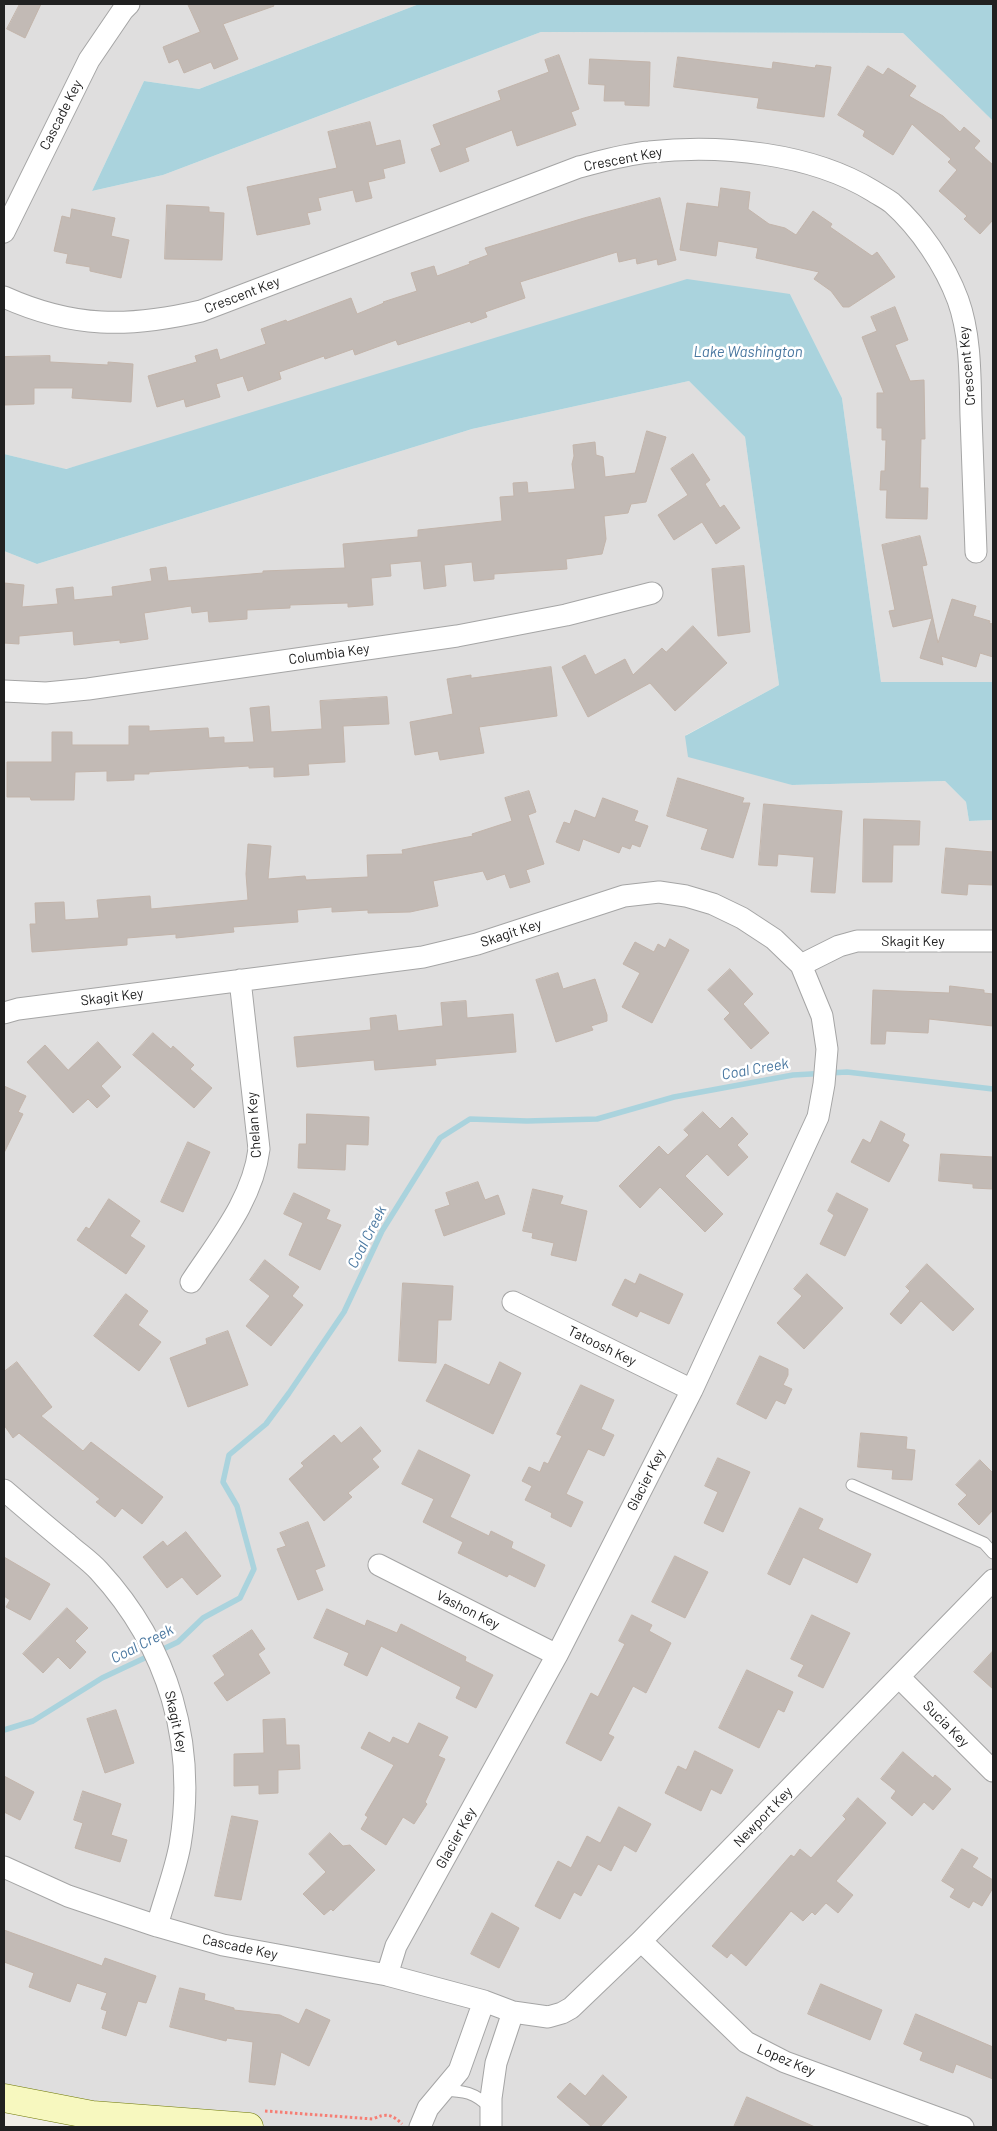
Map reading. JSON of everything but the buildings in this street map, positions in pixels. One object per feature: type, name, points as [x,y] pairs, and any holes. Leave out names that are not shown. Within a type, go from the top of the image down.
[{"type":"street","name":"Cascade Key","points":[[4,232],[89,60],[122,10],[129,4]]},
{"type":"street","name":"Crescent Key","points":[[4,297],[31,309],[59,317],[103,323],[139,322],[171,318],[201,311],[579,167],[616,157],[691,149],[730,150],[820,167],[856,181],[891,202],[919,232],[942,269],[958,300],[965,330],[970,377],[976,552]]},
{"type":"street","name":"Columbia Key","points":[[4,691],[46,693],[88,689],[456,636],[566,615],[652,593]]},
{"type":"street","name":"Skagit Key","points":[[4,1012],[423,957],[477,944],[624,896],[659,892],[713,904],[742,918],[774,939],[801,965],[839,946],[857,941],[993,940]]},
{"type":"street","name":"Glacier Key","points":[[387,1975],[396,1946],[557,1655],[692,1390],[818,1116],[824,1084],[826,1057],[822,1016],[801,965]]},
{"type":"street","name":"Chelan Key","points":[[191,1282],[246,1195],[257,1164],[259,1149],[240,980]]},
{"type":"street","name":"Tatoosh Key","points":[[513,1302],[692,1390]]},
{"type":"street","name":"Skagit Key","points":[[4,1490],[98,1570],[121,1596],[148,1642],[170,1689],[179,1721],[186,1765],[185,1807],[180,1847],[157,1926]]},
{"type":"street","name":"Vashon Key","points":[[379,1565],[557,1655]]},
{"type":"street","name":"Newport Key","points":[[513,2012],[548,2017],[571,2008],[641,1941],[993,1580]]},
{"type":"street","name":"Sucia Key","points":[[899,1677],[993,1771]]},
{"type":"street","name":"Cascade Key","points":[[4,1867],[68,1896],[157,1926],[223,1945],[387,1975],[513,2012]]},
{"type":"street","name":"Lopez Key","points":[[641,1941],[746,2042],[784,2062],[962,2127]]},
{"type":"street","points":[[420,2127],[428,2108],[459,2071],[484,2002]]},
{"type":"street","points":[[491,2118],[496,2063],[513,2012]]},
{"type":"street","points":[[4,2098],[92,2115],[248,2127]]},
{"type":"lane","points":[[852,1485],[984,1543],[993,1553]]},
{"type":"lane","points":[[442,2090],[460,2091],[479,2097],[491,2118]]},
{"type":"shaded area","points":[[4,4],[419,4],[199,89],[144,81],[92,191],[163,175],[541,32],[903,33],[993,121],[993,682],[881,682],[842,398],[790,294],[65,469],[4,454]]},
{"type":"shaded area","points":[[689,381],[745,437],[779,685],[686,735],[792,785],[945,781],[966,802],[969,821],[993,820],[993,2127],[249,2127],[4,2098],[4,551],[37,564],[472,429]]},
{"type":"water","points":[[419,4],[993,4],[993,121],[903,33],[541,32],[163,175],[92,191],[144,81],[199,89]]},
{"type":"water","name":"Lake Washington","points":[[687,279],[790,294],[842,398],[881,682],[993,682],[993,820],[969,821],[966,802],[945,781],[792,785],[688,757],[685,736],[779,685],[745,437],[689,381],[472,429],[37,564],[4,551],[4,454],[66,469]]},
{"type":"waterway","name":"Coal Creek","points":[[159,1651],[178,1642],[203,1618],[240,1598],[254,1569],[237,1506],[223,1482],[229,1455],[266,1424],[344,1312],[382,1231],[440,1138],[470,1119],[527,1121],[597,1119],[674,1097],[793,1075],[847,1072],[993,1089]]},
{"type":"waterway","name":"Coal Creek","points":[[4,1730],[33,1721],[102,1678],[151,1655]]}]
